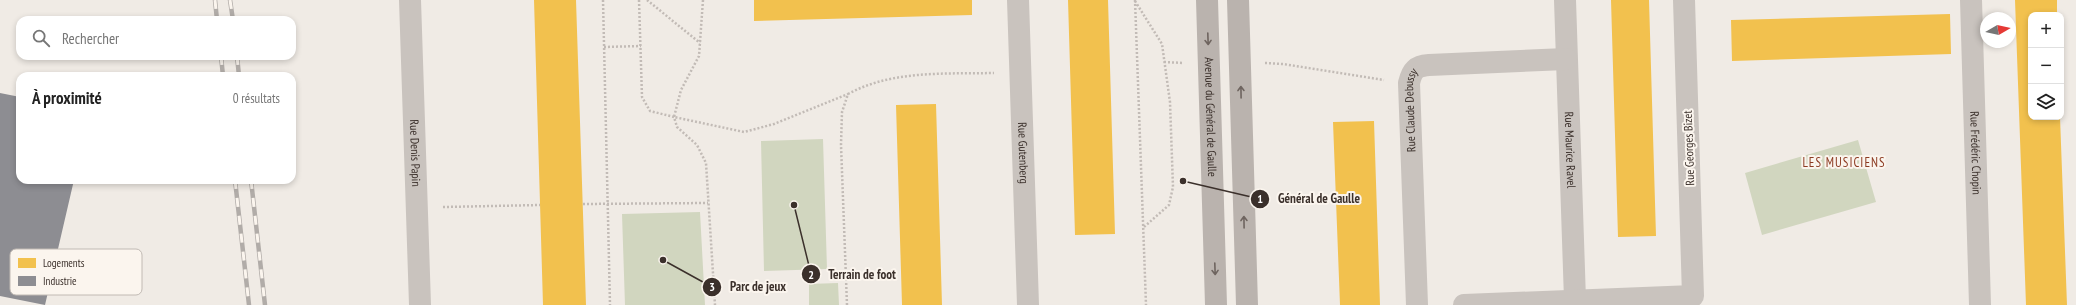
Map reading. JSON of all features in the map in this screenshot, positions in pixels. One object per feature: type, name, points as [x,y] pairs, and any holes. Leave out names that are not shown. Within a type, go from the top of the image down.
[{"type":"main road","name":"Avenue du Général de Gaulle","points":[[1207,0],[1216,305]]},
{"type":"main road","points":[[1238,0],[1247,305]]},
{"type":"street","name":"Rue Denis Papin","points":[[410,0],[420,305]]},
{"type":"street","name":"Rue Gutenberg","points":[[1018,0],[1028,305]]},
{"type":"street","name":"Rue Maurice Ravel","points":[[1565,0],[1575,300]]},
{"type":"street","name":"Rue Georges Bizet","points":[[1575,300],[1693,296],[1684,0]]},
{"type":"street","name":"Rue Frédéric Chopin","points":[[1971,0],[1980,305]]},
{"type":"street","name":"Rue Claude Debussy","points":[[1417,305],[1409,83],[1412,72],[1420,66],[1566,59]]},
{"type":"street","points":[[1464,305],[1575,300]]},
{"type":"path","points":[[603,0],[610,305]]},
{"type":"path","points":[[639,0],[642,97],[650,111],[744,132],[774,124],[848,94],[865,85],[891,78],[924,75],[1020,72]]},
{"type":"path","points":[[647,0],[700,43]]},
{"type":"path","points":[[703,0],[699,56],[681,90],[674,117],[677,127],[697,145],[706,163],[715,305]]},
{"type":"path","points":[[1135,0],[1162,44],[1170,102],[1173,187],[1169,205],[1143,228]]},
{"type":"path","points":[[1135,0],[1146,305]]},
{"type":"path","points":[[604,47],[641,46]]},
{"type":"path","points":[[1240,61],[1283,64],[1409,83]]},
{"type":"path","points":[[846,305],[842,112],[848,94]]},
{"type":"path","points":[[583,204],[708,203]]},
{"type":"path","points":[[417,207],[540,205]]},
{"type":"green space","points":[[823,139],[827,269],[764,271],[761,141]]},
{"type":"green space","points":[[1858,140],[1876,202],[1762,235],[1745,173]]},
{"type":"green space","points":[[700,212],[705,305],[625,305],[622,214]]},
{"type":"green space","points":[[838,283],[839,305],[809,305],[809,284]]},
{"type":"building: Logements","points":[[534,0],[576,0],[586,305],[543,305]]},
{"type":"building: Logements","points":[[754,0],[972,0],[972,15],[754,21]]},
{"type":"building: Logements","points":[[1068,0],[1108,0],[1115,234],[1075,235]]},
{"type":"building: Logements","points":[[1611,0],[1649,0],[1656,236],[1618,237]]},
{"type":"building: Logements","points":[[2015,0],[2057,0],[2057,12],[2028,12],[2028,120],[2060,120],[2067,305],[2026,305]]},
{"type":"building: Logements","points":[[1950,14],[1951,54],[1732,61],[1731,20]]},
{"type":"building: Logements","points":[[936,104],[942,305],[902,305],[896,105]]},
{"type":"building: Logements","points":[[1374,121],[1380,305],[1340,305],[1333,122]]},
{"type":"building: Industrie","points":[[0,93],[16,96],[16,184],[73,184],[58,249],[10,249],[10,295],[47,295],[45,305],[0,296]]},
{"type":"railway","points":[[215,0],[217,16]]},
{"type":"railway","points":[[230,0],[232,16]]},
{"type":"railway","points":[[221,60],[223,72]]},
{"type":"railway","points":[[237,60],[239,72]]},
{"type":"railway","points":[[235,184],[249,305]]},
{"type":"railway","points":[[251,184],[265,305]]},
{"type":"place","name":"Général de Gaulle","points":[[1183,181]]},
{"type":"place","name":"Terrain de foot","points":[[794,205]]},
{"type":"place","name":"Parc de jeux","points":[[663,260]]},
{"type":"district","name":"LES MUSICIENS","points":[[1844,162]]}]
